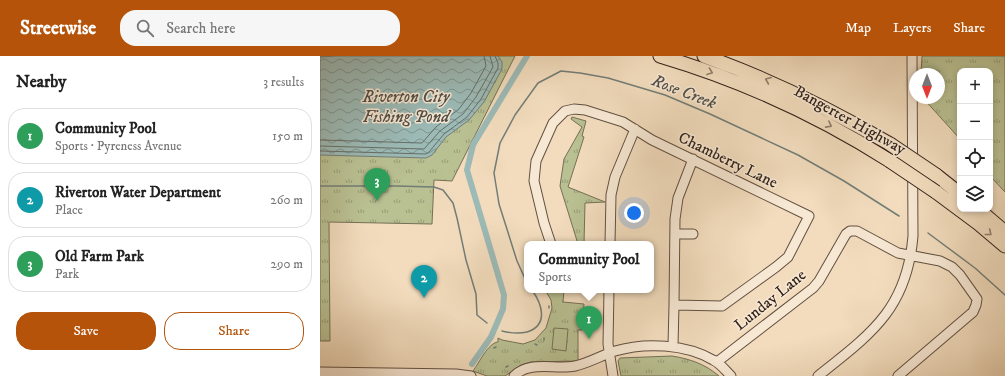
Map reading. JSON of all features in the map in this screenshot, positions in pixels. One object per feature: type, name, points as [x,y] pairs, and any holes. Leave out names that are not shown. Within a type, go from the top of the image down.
[{"type":"highway","name":"Bangerter Highway","points":[[660,56],[722,76],[773,98],[839,130],[890,161],[936,192],[1005,246]]},
{"type":"highway","name":"Bangerter Highway","points":[[704,56],[759,76],[828,109],[890,144],[936,175],[957,192]]},
{"type":"highway","points":[[982,212],[1005,232]]},
{"type":"street","points":[[818,376],[859,344],[881,321],[897,297],[911,256],[913,236],[912,56]]},
{"type":"street","name":"Chamberry Lane","points":[[550,241],[534,181],[536,161],[553,123],[565,112],[574,109],[586,110],[623,122],[652,140],[809,216],[788,256],[776,267],[722,306],[674,305]]},
{"type":"street","points":[[610,241],[611,195],[615,177],[635,129]]},
{"type":"street","points":[[673,346],[675,219],[678,198],[693,159]]},
{"type":"street","name":"Lunday Lane","points":[[717,362],[813,288],[819,281],[843,237],[850,231],[858,231],[898,253],[911,256]]},
{"type":"street","points":[[675,234],[693,234]]},
{"type":"street","points":[[898,376],[968,317],[976,308],[977,302],[974,292],[952,267],[935,260],[911,256]]},
{"type":"street","points":[[609,293],[608,353],[613,376]]},
{"type":"street","points":[[514,376],[520,370],[537,366],[575,366],[608,353],[634,346],[673,346],[692,350],[714,360],[731,376]]},
{"type":"street","points":[[320,372],[338,374],[456,374],[471,376]]},
{"type":"green space","points":[[320,56],[515,56],[452,181],[434,180],[432,224],[329,222],[330,341],[320,341]]},
{"type":"green space","points":[[922,56],[1005,56],[1005,192],[993,179],[993,68],[957,68],[957,136],[928,104],[945,104],[945,68],[921,68]]},
{"type":"green space","points":[[572,117],[586,121],[582,136],[584,137],[568,187],[605,202],[585,203],[584,241],[577,241],[560,186],[564,159],[582,127],[571,119]]},
{"type":"green space","points":[[547,293],[564,293],[563,302],[584,304],[582,330],[578,330],[578,361],[531,362],[521,365],[505,376],[487,376],[473,371],[487,350],[494,343],[498,342],[498,338],[523,344],[535,340],[546,328],[552,308],[551,300]]},
{"type":"green space","points":[[554,328],[568,329],[566,351],[552,349]]},
{"type":"green space","points":[[672,356],[697,363],[708,368],[719,376],[621,376],[618,361],[620,358]]},
{"type":"water","name":"Riverton City Fishing Pond","points":[[498,56],[502,62],[502,69],[484,102],[469,120],[446,137],[432,155],[426,158],[320,155],[320,57]]},
{"type":"waterway","points":[[472,364],[491,337],[503,309],[504,295],[467,170],[473,145],[527,56]]},
{"type":"waterway","name":"Rose Creek","points":[[524,276],[517,261],[499,204],[494,173],[500,143],[515,115],[538,83],[561,71],[608,78],[665,95],[710,114],[798,155],[844,181],[899,216]]},
{"type":"waterway","name":"Rose Creek","points":[[320,186],[434,187],[443,190],[453,203],[466,260],[476,294],[477,315],[487,323]]},
{"type":"waterway","name":"Rose Creek","points":[[928,233],[975,268],[1005,295]]},
{"type":"waterway","name":"Rose Creek","points":[[502,331],[524,333],[534,329],[541,319],[542,314],[539,301],[534,293]]},
{"type":"place","name":"Old Farm Park","points":[[377,201]]},
{"type":"place","name":"Riverton Water Department","points":[[424,298]]},
{"type":"place","name":"Community Pool","points":[[589,339]]}]
